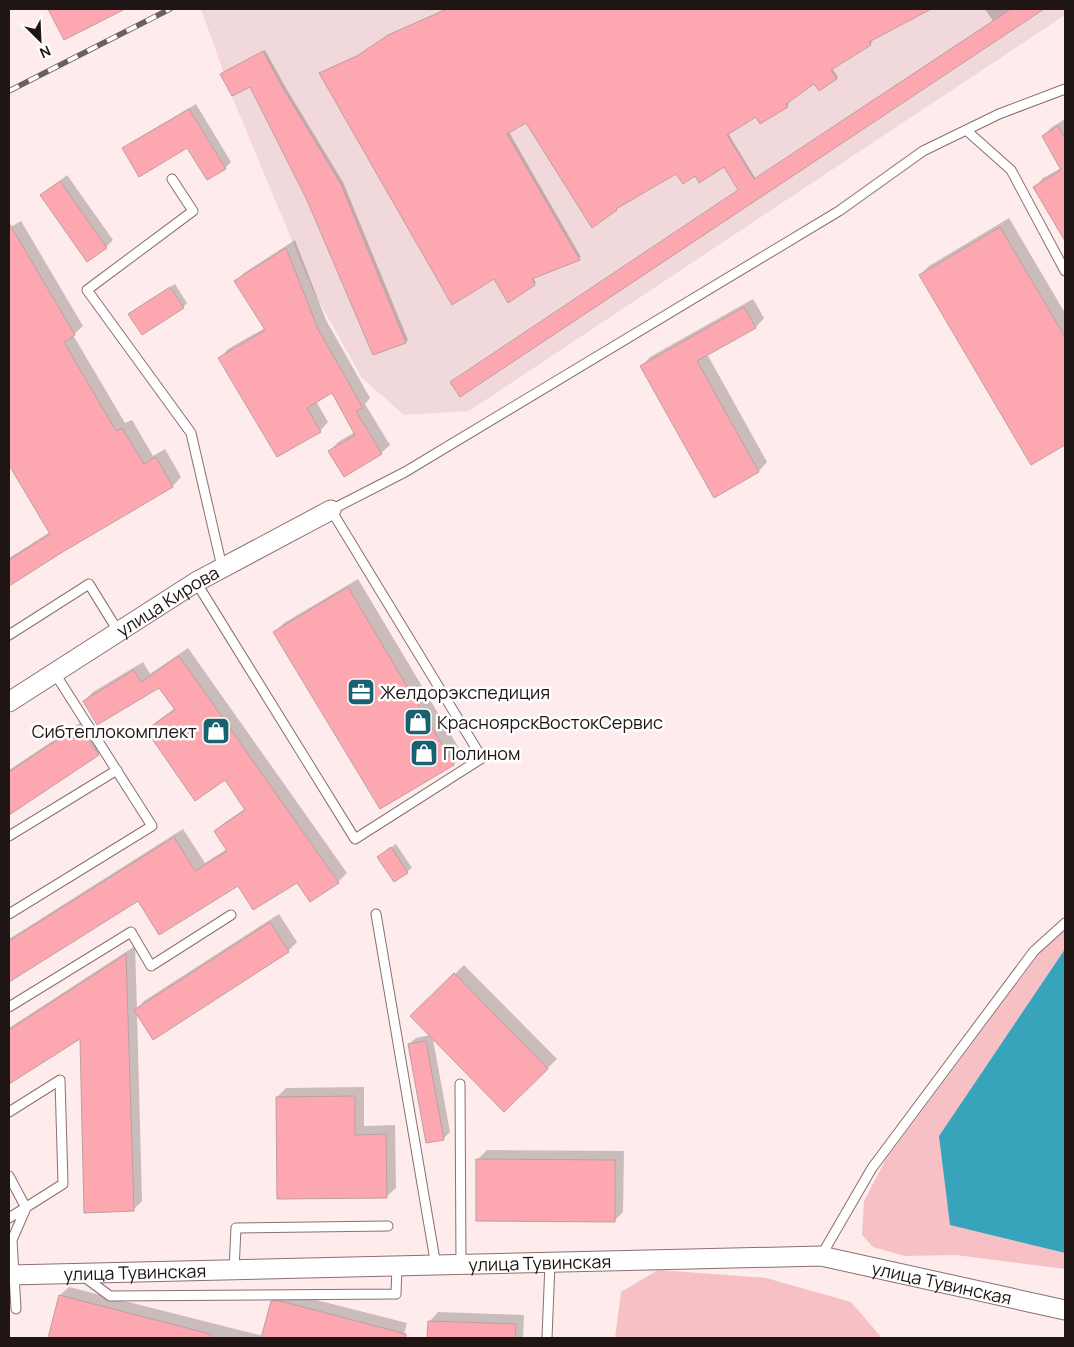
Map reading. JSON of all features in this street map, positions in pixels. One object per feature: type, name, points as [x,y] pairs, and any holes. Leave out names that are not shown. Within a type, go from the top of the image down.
[{"type":"street","name":"улица Кирова","points":[[9,702],[196,582],[331,510]]},
{"type":"street","name":"улица Тувинская","points":[[11,1274],[821,1256],[1065,1310]]},
{"type":"lane","points":[[196,582],[355,839],[482,758],[331,510],[406,472],[839,211],[923,151],[999,114],[1065,89]]},
{"type":"lane","points":[[966,130],[1011,170],[1065,271]]},
{"type":"lane","points":[[172,179],[193,211],[87,290],[191,433],[222,568]]},
{"type":"lane","points":[[9,635],[89,584],[118,631]]},
{"type":"lane","points":[[9,914],[152,826],[54,672]]},
{"type":"lane","points":[[9,836],[117,770]]},
{"type":"lane","points":[[376,914],[436,1266]]},
{"type":"lane","points":[[9,1007],[130,932],[151,966],[231,915]]},
{"type":"lane","points":[[821,1256],[872,1168],[1034,951],[1065,923]]},
{"type":"lane","points":[[9,1112],[60,1080],[63,1184],[9,1218]]},
{"type":"lane","points":[[460,1084],[461,1265]]},
{"type":"lane","points":[[9,1176],[26,1208]]},
{"type":"lane","points":[[16,1309],[11,1274],[10,1240],[26,1208]]},
{"type":"lane","points":[[234,1270],[236,1228],[388,1226]]},
{"type":"lane","points":[[547,1338],[550,1263]]},
{"type":"lane","points":[[78,1273],[110,1296],[396,1294],[397,1266]]},
{"type":"shaded area","points":[[201,9],[1065,9],[1065,15],[469,411],[404,415],[362,378],[313,291],[233,99]]},
{"type":"shaded area","points":[[1065,929],[1065,949],[939,1136],[1021,1241],[1065,1253],[1065,1269],[956,1255],[905,1256],[873,1247],[862,1235],[864,1201],[886,1159],[1050,939]]},
{"type":"shaded area","points":[[658,1270],[766,1278],[851,1302],[882,1338],[615,1338],[621,1292]]},
{"type":"water","points":[[1065,949],[1065,1253],[950,1225],[939,1136]]},
{"type":"building","points":[[48,9],[125,9],[64,40]]},
{"type":"building","points":[[447,9],[931,9],[869,42],[871,45],[831,70],[837,79],[819,91],[814,84],[786,104],[788,107],[760,124],[756,117],[727,135],[754,179],[1011,9],[1044,9],[460,397],[450,382],[738,190],[724,167],[699,183],[695,176],[683,184],[676,174],[616,209],[592,228],[526,123],[507,134],[580,260],[532,279],[535,285],[508,303],[494,279],[452,305],[319,73],[357,56],[388,35]]},
{"type":"building","points":[[263,51],[284,90],[341,184],[406,343],[373,355],[306,198],[250,87],[232,96],[220,74]]},
{"type":"building","points":[[189,109],[226,169],[207,180],[187,148],[139,177],[122,148]]},
{"type":"building","points":[[1058,126],[1065,138],[1065,241],[1033,187],[1061,170],[1042,136]]},
{"type":"building","points":[[60,181],[107,248],[87,262],[40,195]]},
{"type":"building","points":[[9,223],[75,335],[64,342],[116,431],[122,428],[144,464],[156,457],[173,487],[9,586],[9,560],[50,534],[9,465]]},
{"type":"building","points":[[1000,227],[1065,337],[1065,445],[1031,465],[919,275]]},
{"type":"building","points":[[286,248],[318,329],[363,408],[356,411],[382,454],[344,477],[328,451],[355,435],[332,393],[307,408],[321,432],[277,457],[218,358],[265,330],[234,281]]},
{"type":"building","points":[[170,287],[184,308],[142,335],[128,314]]},
{"type":"building","points":[[744,307],[756,328],[697,361],[759,472],[714,498],[640,366]]},
{"type":"building","points":[[348,587],[454,765],[380,809],[273,632]]},
{"type":"building","points":[[179,656],[339,883],[310,902],[297,883],[253,910],[238,886],[159,935],[138,901],[9,982],[9,941],[174,837],[195,871],[227,851],[214,831],[245,810],[225,780],[195,801],[146,730],[175,710],[159,688],[97,725],[83,701],[134,670],[141,682]]},
{"type":"building","points":[[79,725],[99,755],[9,815],[9,772]]},
{"type":"building","points":[[391,847],[408,873],[394,882],[377,857]]},
{"type":"building","points":[[270,922],[289,952],[153,1040],[134,1010]]},
{"type":"building","points":[[126,954],[134,1211],[84,1213],[80,1039],[9,1084],[9,1030]]},
{"type":"building","points":[[454,973],[548,1069],[504,1112],[410,1016]]},
{"type":"building","points":[[426,1041],[444,1140],[426,1143],[408,1044]]},
{"type":"building","points":[[355,1096],[355,1135],[386,1134],[387,1198],[277,1199],[276,1097]]},
{"type":"building","points":[[476,1159],[615,1160],[615,1222],[476,1221]]},
{"type":"building","points":[[59,1295],[210,1334],[210,1338],[48,1338]]},
{"type":"building","points":[[271,1301],[280,1301],[406,1334],[406,1338],[261,1338]]},
{"type":"building","points":[[428,1321],[516,1324],[515,1338],[427,1338]]},
{"type":"railway","points":[[9,91],[170,9]]},
{"type":"place","name":"Желдорэкспедиция","points":[[361,692]]},
{"type":"place","name":"КрасноярскВостокСервис","points":[[418,722]]},
{"type":"place","name":"Сибтеплокомплект","points":[[216,731]]},
{"type":"place","name":"Полином","points":[[424,753]]}]
